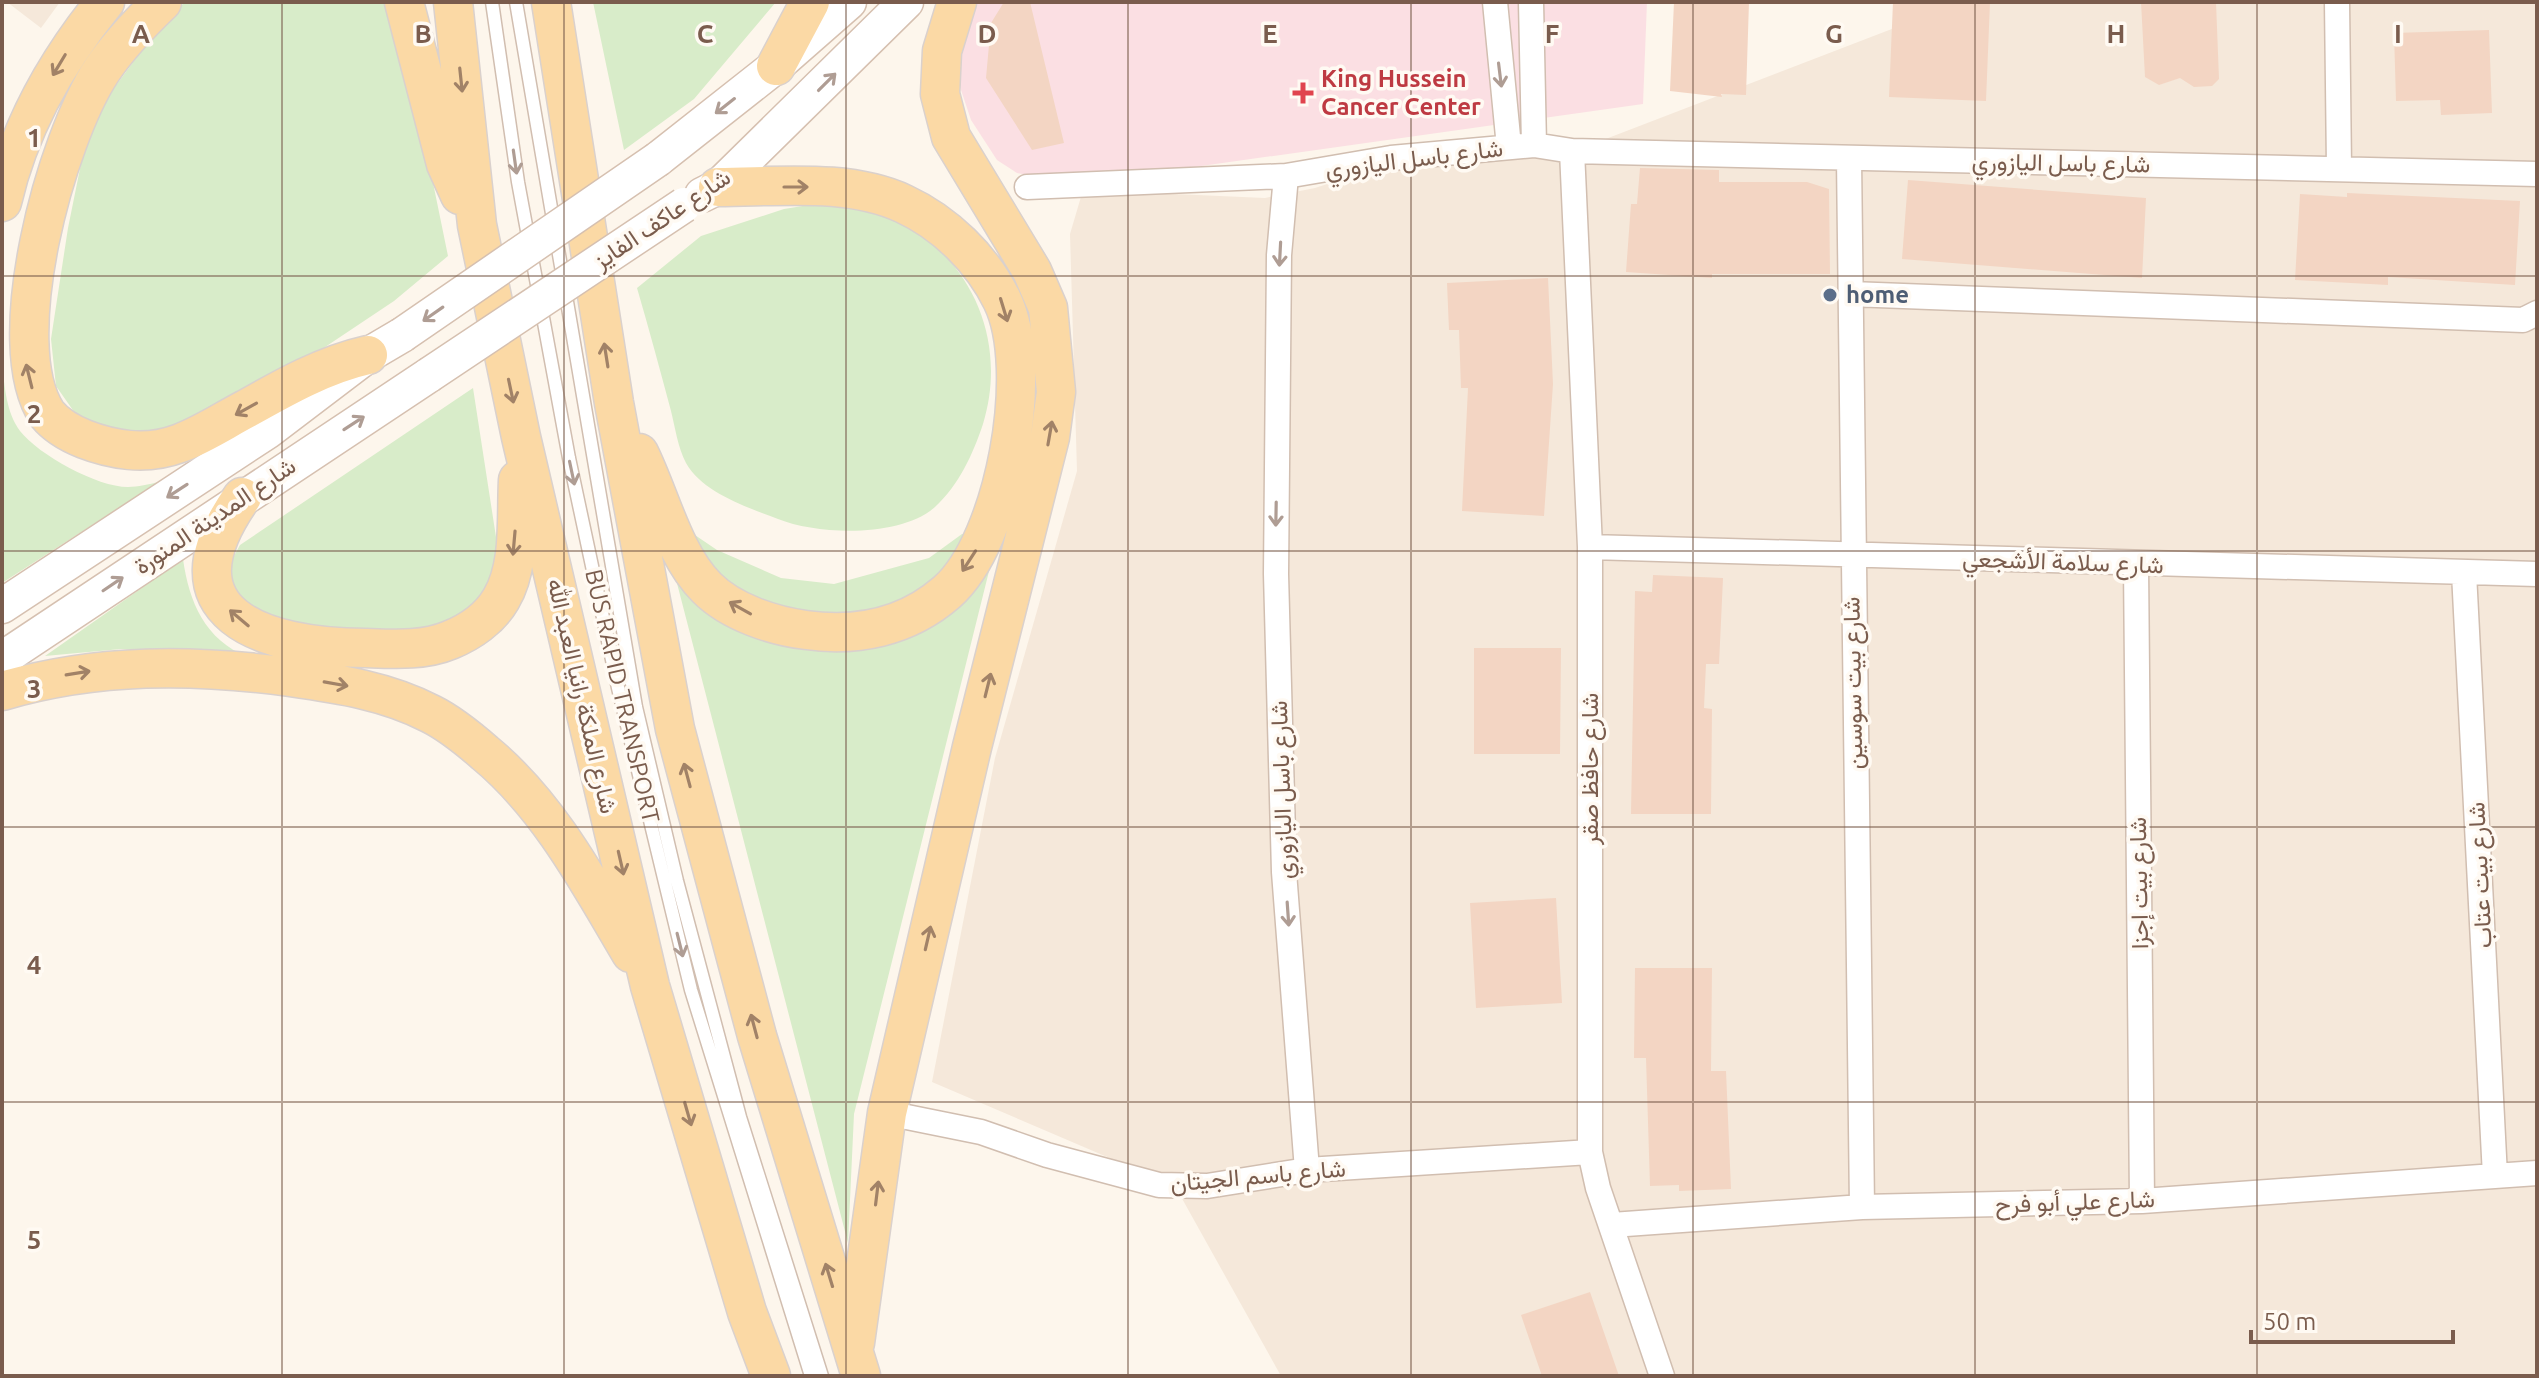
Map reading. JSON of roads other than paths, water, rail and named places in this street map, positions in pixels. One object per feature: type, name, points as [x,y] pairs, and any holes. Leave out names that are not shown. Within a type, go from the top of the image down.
[{"type":"main road","points":[[2,202],[13,155],[42,94],[75,38],[105,2]]},
{"type":"main road","points":[[162,2],[136,27],[102,71],[72,126],[49,183],[28,278],[25,358],[32,389],[47,414],[65,429],[116,448],[151,451],[173,448],[314,373],[368,355]]},
{"type":"main road","points":[[404,2],[446,164],[477,225]]},
{"type":"main road","name":"شارع الملكة رانيا العبد الله","points":[[453,2],[477,225],[521,437],[650,986],[747,1312],[771,1376]]},
{"type":"main road","points":[[551,2],[614,403],[675,729],[757,1036],[857,1365]]},
{"type":"main road","points":[[776,66],[810,2]]},
{"type":"main road","points":[[776,66],[849,2]]},
{"type":"main road","name":"شارع عاكف الفايز","points":[[429,375],[684,205],[718,187],[906,2]]},
{"type":"main road","points":[[857,1365],[887,1113],[972,747],[1050,437],[1056,392],[1048,308],[1032,271],[951,137],[940,94],[942,51],[957,2]]},
{"type":"main road","name":"شارع المدينة المنورة","points":[[2,606],[268,431],[368,355],[402,335],[658,159],[776,66]]},
{"type":"main road","points":[[614,403],[647,470],[673,535],[707,588],[743,611],[783,627],[829,633],[867,631],[913,616],[937,599],[949,590],[975,554],[1004,481],[1017,403],[1011,336],[1003,301],[967,250],[937,223],[903,203],[871,193],[823,187],[718,187]]},
{"type":"main road","name":"شارع المدينة المنورة","points":[[2,659],[429,375]]},
{"type":"main road","points":[[242,497],[224,523],[213,549],[210,573],[216,594],[231,613],[251,628],[275,639],[353,648],[425,647],[468,632],[500,601],[511,580],[521,437]]},
{"type":"main road","points":[[2,691],[81,672],[199,667],[342,684],[384,694],[432,714],[486,753],[533,801],[575,857],[650,986]]},
{"type":"street","points":[[1495,2],[1509,147]]},
{"type":"street","points":[[1531,2],[1534,145]]},
{"type":"street","points":[[2337,2],[2339,168]]},
{"type":"street","name":"شارع باسل اليازوري","points":[[1307,1170],[1284,872],[1276,574],[1279,255],[1286,176],[1391,158],[1534,145],[1572,151],[2537,174]]},
{"type":"street","name":"شارع حافظ صقر","points":[[1572,151],[1590,547],[1590,1152],[1598,1188],[1662,1376]]},
{"type":"street","name":"شارع بيت سوسين","points":[[1849,159],[1851,555],[1862,1207]]},
{"type":"street","points":[[1027,187],[1286,176]]},
{"type":"street","points":[[1851,294],[2523,320],[2537,313]]},
{"type":"street","name":"شارع سلامة الأشجعي","points":[[1590,547],[2136,565],[2537,574]]},
{"type":"street","name":"شارع بيت إجزا","points":[[2136,565],[2142,1201]]},
{"type":"street","name":"شارع بيت عتاب","points":[[2464,573],[2495,1176]]},
{"type":"street","name":"شارع باسم الجيتان","points":[[887,1113],[981,1132],[1047,1155],[1159,1185],[1207,1186],[1307,1170],[1590,1152]]},
{"type":"street","name":"شارع علي أبو فرح","points":[[1612,1225],[1862,1207],[2142,1201],[2537,1173]]},
{"type":"lane","name":"BUS RAPID TRANSPORT","points":[[492,2],[518,182],[569,458],[618,688],[691,990],[811,1376]]},
{"type":"lane","name":"BUS RAPID TRANSPORT","points":[[516,2],[636,707],[653,786],[740,1117],[822,1376]]},
{"type":"place","name":"King Hussein Cancer Center","points":[[1303,93]]},
{"type":"place","name":"home","points":[[1830,295]]}]
